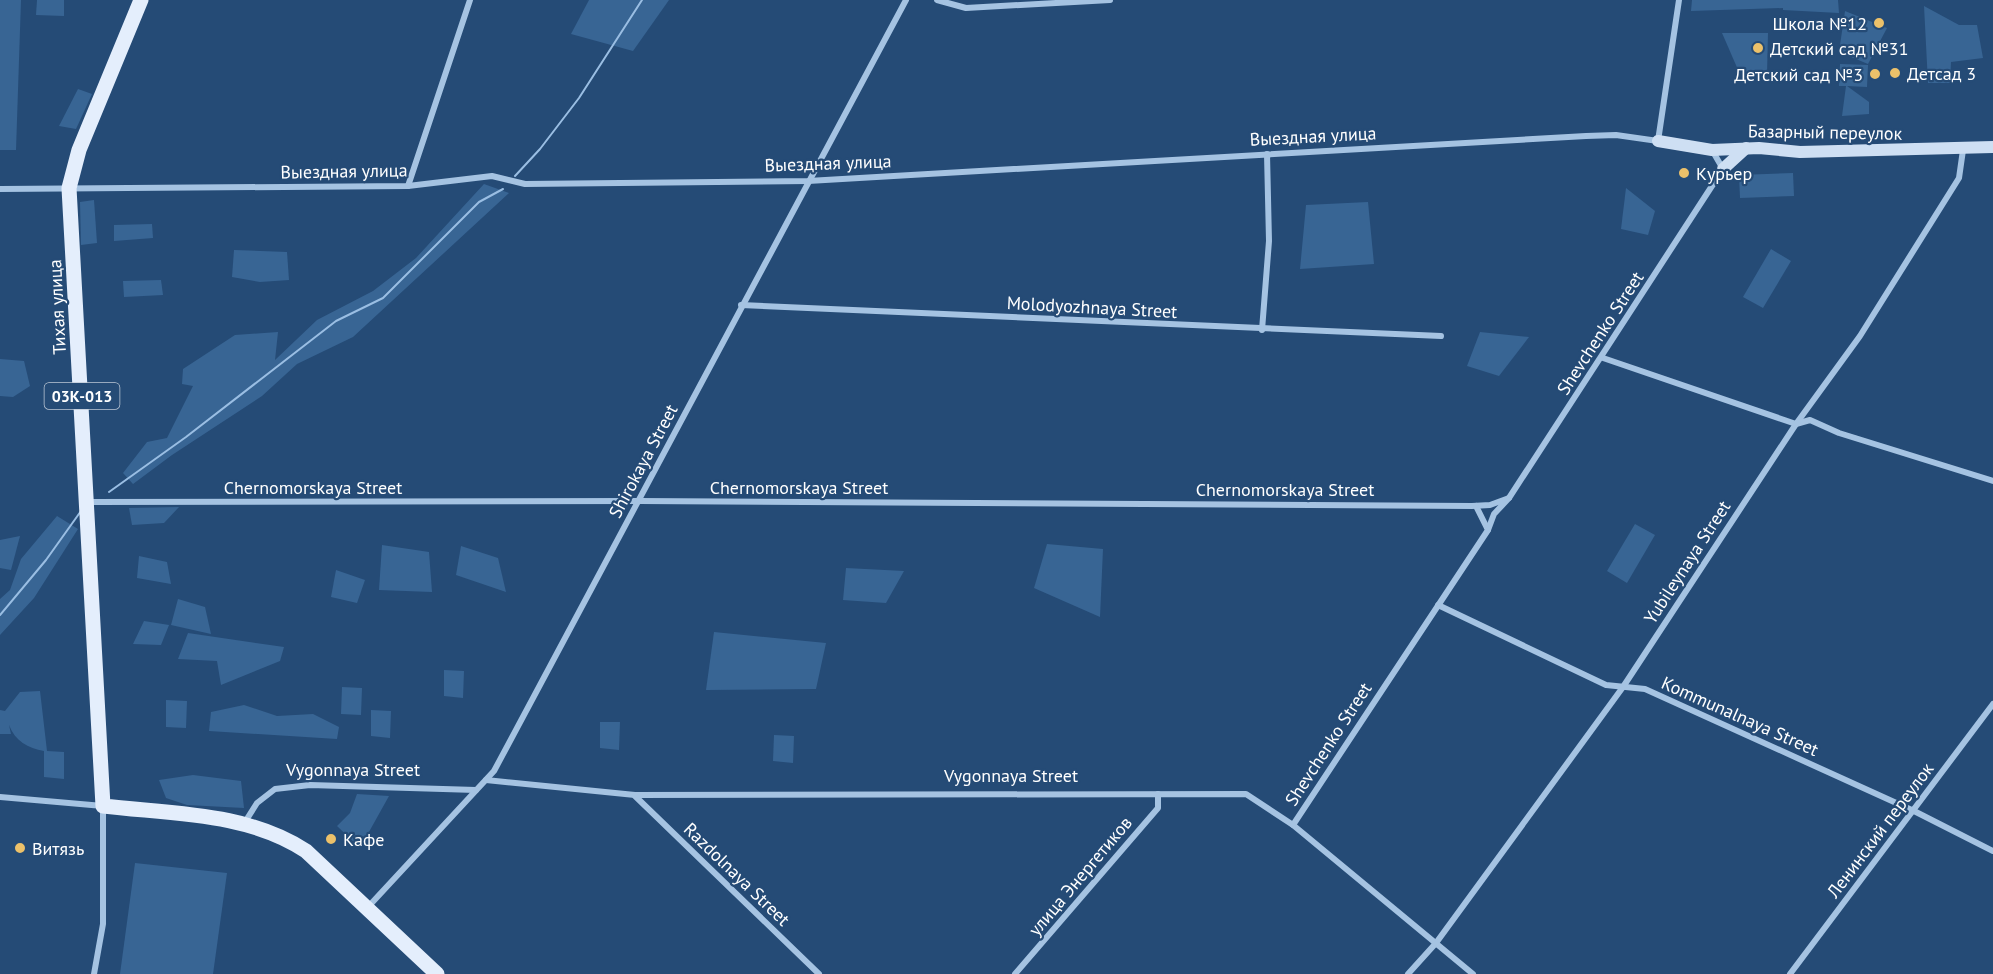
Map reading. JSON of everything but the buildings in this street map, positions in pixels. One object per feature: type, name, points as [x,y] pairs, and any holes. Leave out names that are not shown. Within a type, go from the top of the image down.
[{"type":"main road","name":"Тихая улица","points":[[103,806],[69,188],[79,150],[141,0]]},
{"type":"main road","points":[[103,806],[244,822],[284,836],[306,850],[437,974]]},
{"type":"street","points":[[408,186],[470,0]]},
{"type":"street","name":"Shirokaya Street","points":[[368,907],[494,771],[906,0]]},
{"type":"street","points":[[937,0],[966,8],[1110,0]]},
{"type":"street","points":[[1658,141],[1679,0]]},
{"type":"street","name":"Выездная улица","points":[[0,189],[408,186],[492,176],[525,184],[808,181],[1586,136],[1616,135],[1658,141]]},
{"type":"street","name":"Базарный переулок","points":[[1658,141],[1712,150],[1746,148],[1800,152],[1963,150],[1993,147]]},
{"type":"street","points":[[1712,150],[1723,169],[1746,148]]},
{"type":"street","name":"Yubileynaya Street","points":[[1408,974],[1436,943],[1623,687],[1796,424],[1860,336],[1959,178],[1963,150]]},
{"type":"street","points":[[1262,330],[1269,241],[1267,154]]},
{"type":"street","name":"Shevchenko Street","points":[[1293,825],[1488,530],[1494,514],[1509,498],[1603,358],[1723,169]]},
{"type":"street","name":"Molodyozhnaya Street","points":[[741,306],[1441,336]]},
{"type":"street","points":[[1603,358],[1796,424],[1810,420],[1839,433],[1993,481]]},
{"type":"street","name":"Chernomorskaya Street","points":[[88,502],[639,501],[1476,506],[1490,505],[1509,498]]},
{"type":"street","points":[[1476,506],[1488,530]]},
{"type":"street","name":"Kommunalnaya Street","points":[[1438,605],[1606,685],[1645,689],[1914,811],[1993,851]]},
{"type":"street","name":"Ленинский переулок","points":[[1790,974],[1993,704]]},
{"type":"street","name":"Vygonnaya Street","points":[[486,780],[635,795],[1246,794],[1293,825],[1473,974]]},
{"type":"street","name":"Vygonnaya Street","points":[[244,822],[257,803],[275,789],[310,785],[476,790]]},
{"type":"street","name":"улица Энергетиков","points":[[1016,974],[1158,808],[1158,794]]},
{"type":"street","name":"Razdolnaya Street","points":[[635,795],[819,974]]},
{"type":"street","points":[[0,797],[103,806],[103,924],[94,974]]},
{"type":"shaded area","points":[[0,0],[21,0],[16,150],[0,150]]},
{"type":"shaded area","points":[[37,0],[64,0],[64,16],[36,15]]},
{"type":"shaded area","points":[[589,0],[669,0],[633,51],[571,34]]},
{"type":"shaded area","points":[[1692,0],[1838,0],[1839,13],[1783,10],[1783,8],[1691,11]]},
{"type":"shaded area","points":[[1924,6],[1959,25],[1977,25],[1983,58],[1951,62],[1950,83],[1928,83]]},
{"type":"shaded area","points":[[1845,11],[1887,28],[1868,64],[1839,52]]},
{"type":"shaded area","points":[[1722,33],[1768,33],[1767,75],[1739,72]]},
{"type":"shaded area","points":[[1840,64],[1868,65],[1867,87],[1847,86],[1869,102],[1869,114],[1842,116],[1846,86],[1839,86]]},
{"type":"shaded area","points":[[78,89],[92,94],[76,129],[59,126]]},
{"type":"shaded area","points":[[1793,173],[1794,196],[1740,198],[1739,175]]},
{"type":"shaded area","points":[[484,184],[509,193],[353,337],[297,364],[262,396],[172,455],[133,484],[123,473],[147,442],[167,438],[193,386],[182,384],[183,369],[235,335],[278,332],[275,360],[317,320],[373,291],[416,258]]},
{"type":"shaded area","points":[[1626,188],[1655,211],[1648,235],[1621,229]]},
{"type":"shaded area","points":[[94,200],[97,243],[81,245],[80,202]]},
{"type":"shaded area","points":[[1368,202],[1374,264],[1300,269],[1306,205]]},
{"type":"shaded area","points":[[152,224],[153,238],[114,241],[114,225]]},
{"type":"shaded area","points":[[1771,249],[1791,261],[1763,308],[1743,297]]},
{"type":"shaded area","points":[[234,250],[287,252],[289,280],[260,282],[232,277]]},
{"type":"shaded area","points":[[161,280],[163,295],[124,297],[123,281]]},
{"type":"shaded area","points":[[1480,332],[1529,337],[1499,376],[1467,366]]},
{"type":"shaded area","points":[[0,359],[24,361],[30,386],[13,397],[0,396]]},
{"type":"shaded area","points":[[179,507],[164,523],[132,525],[129,508]]},
{"type":"shaded area","points":[[57,516],[78,529],[34,598],[0,635],[0,599],[10,590],[21,559]]},
{"type":"shaded area","points":[[1635,524],[1655,535],[1627,583],[1607,571]]},
{"type":"shaded area","points":[[20,536],[11,570],[0,568],[0,540]]},
{"type":"shaded area","points":[[1047,544],[1103,549],[1100,617],[1034,588]]},
{"type":"shaded area","points":[[382,545],[429,552],[432,592],[379,590]]},
{"type":"shaded area","points":[[461,546],[498,558],[506,592],[456,575]]},
{"type":"shaded area","points":[[139,556],[167,562],[171,584],[137,578]]},
{"type":"shaded area","points":[[846,568],[904,571],[886,603],[843,600]]},
{"type":"shaded area","points":[[336,570],[365,580],[357,603],[331,597]]},
{"type":"shaded area","points":[[178,599],[205,607],[211,634],[171,625]]},
{"type":"shaded area","points":[[144,621],[169,625],[161,645],[133,644]]},
{"type":"shaded area","points":[[714,632],[826,643],[816,689],[706,690]]},
{"type":"shaded area","points":[[188,633],[284,647],[280,661],[221,685],[217,661],[178,659]]},
{"type":"shaded area","points":[[444,670],[464,671],[463,698],[444,696]]},
{"type":"shaded area","points":[[342,687],[362,688],[361,715],[341,714]]},
{"type":"shaded area","points":[[40,691],[47,751],[64,752],[64,779],[44,777],[44,751],[23,743],[9,725],[11,734],[0,734],[0,710],[5,711],[20,692]]},
{"type":"shaded area","points":[[166,700],[187,701],[186,728],[166,727]]},
{"type":"shaded area","points":[[244,705],[277,716],[313,714],[339,727],[337,739],[209,731],[211,712]]},
{"type":"shaded area","points":[[371,710],[391,711],[390,738],[371,736]]},
{"type":"shaded area","points":[[600,722],[620,722],[619,750],[600,748]]},
{"type":"shaded area","points":[[774,735],[794,736],[793,763],[773,761]]},
{"type":"shaded area","points":[[193,775],[241,781],[244,808],[187,805],[166,798],[159,780]]},
{"type":"shaded area","points":[[357,794],[389,796],[360,848],[337,826],[350,813]]},
{"type":"shaded area","points":[[135,863],[227,873],[213,974],[120,974]]},
{"type":"waterway","points":[[515,176],[540,149],[579,98],[642,0]]},
{"type":"waterway","points":[[109,492],[186,437],[336,321],[383,298],[479,202],[503,189]]},
{"type":"waterway","points":[[0,615],[46,560],[81,511]]},
{"type":"place","name":"Школа №12","points":[[1879,23]]},
{"type":"place","name":"Детский сад №31","points":[[1758,48]]},
{"type":"place","name":"Детсад 3","points":[[1895,73]]},
{"type":"place","name":"Детский сад №3","points":[[1875,74]]},
{"type":"place","name":"Курьер","points":[[1684,173]]},
{"type":"place","name":"Кафе","points":[[331,839]]},
{"type":"place","name":"Витязь","points":[[20,848]]}]
